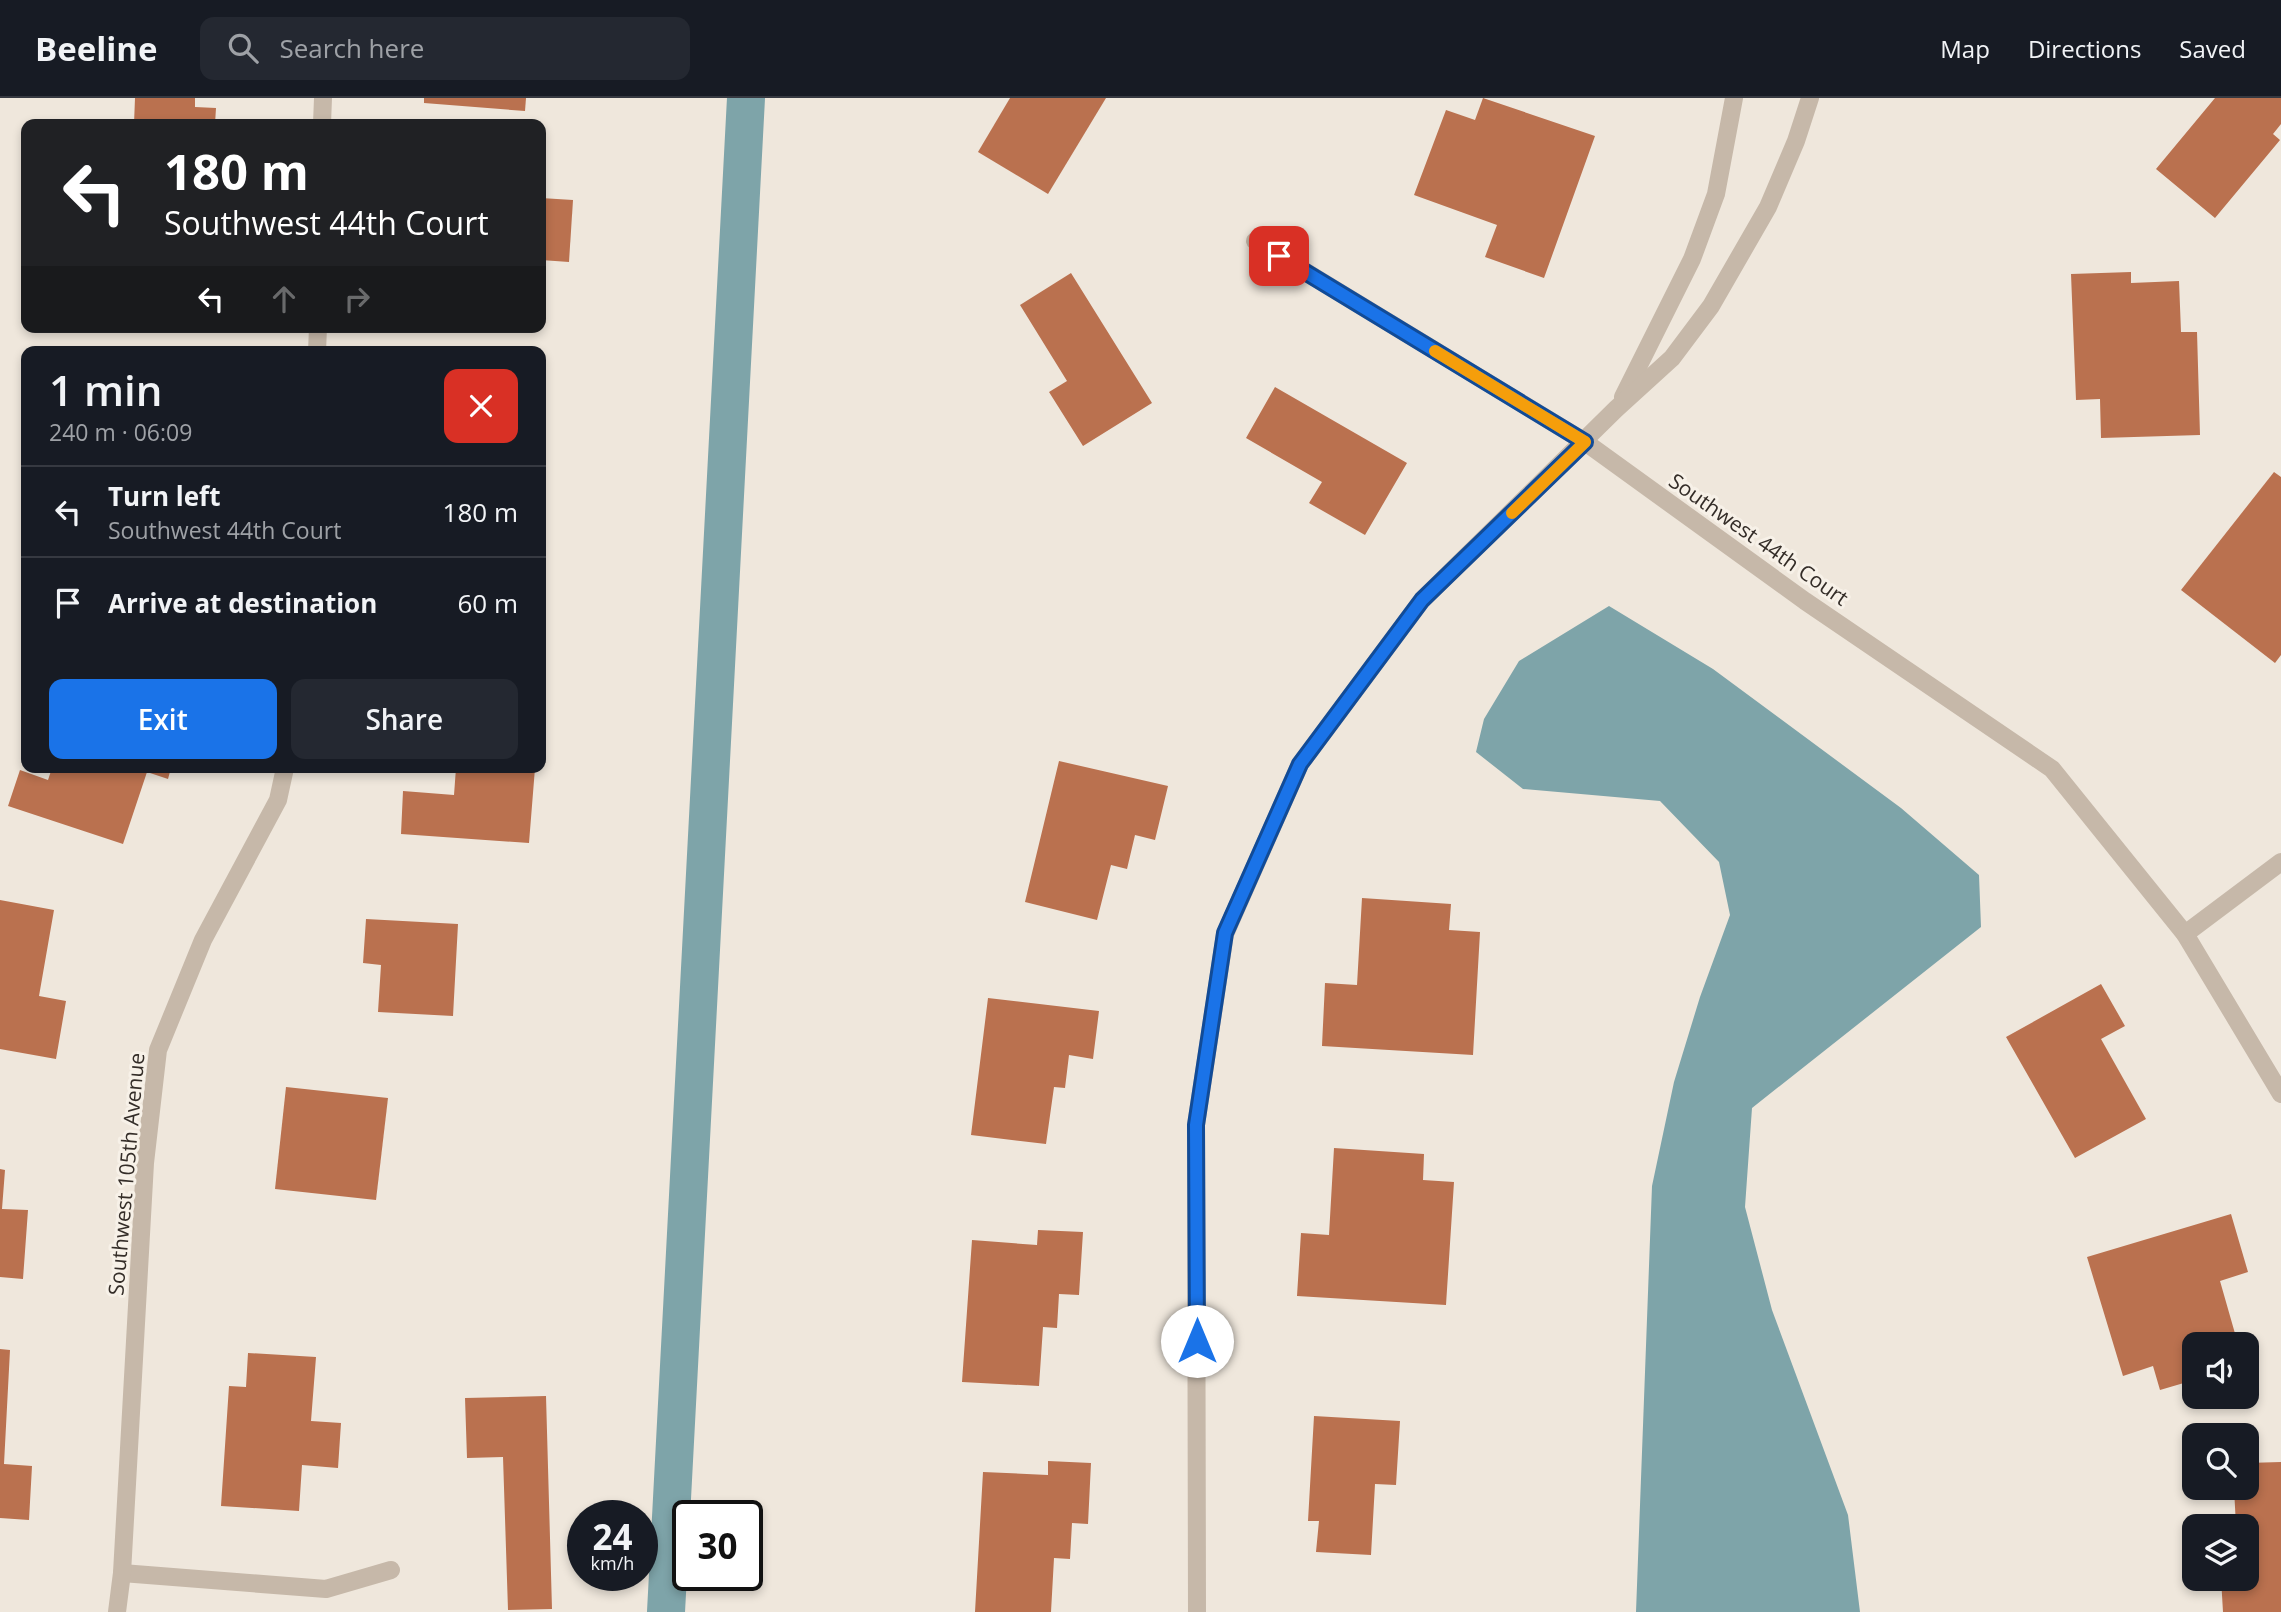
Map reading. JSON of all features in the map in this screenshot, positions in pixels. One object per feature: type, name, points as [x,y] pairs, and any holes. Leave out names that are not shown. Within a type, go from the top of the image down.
[{"type":"street","points":[[322,119],[323,98]]},
{"type":"street","points":[[1616,409],[1692,259],[1716,194],[1734,98]]},
{"type":"street","points":[[1197,1612],[1196,1125],[1225,933],[1300,764],[1422,600],[1616,409],[1672,358],[1711,306],[1768,207],[1796,141],[1810,98]]},
{"type":"street","name":"Southwest 44th Court","points":[[1255,242],[1585,442],[1805,601],[2052,769],[2185,934],[2281,1094]]},
{"type":"street","name":"Southwest 105th Avenue","points":[[117,1612],[122,1573],[145,1163],[158,1049],[203,940],[278,800],[284,773]]},
{"type":"street","points":[[2185,934],[2281,862]]},
{"type":"street","points":[[122,1573],[326,1589],[391,1570]]},
{"type":"water","points":[[1609,606],[1713,669],[1901,808],[1979,875],[1981,927],[1752,1108],[1745,1207],[1772,1310],[1848,1515],[1860,1612],[1636,1612],[1652,1186],[1674,1082],[1700,997],[1730,915],[1719,862],[1660,801],[1523,789],[1476,752],[1484,719],[1519,661]]},
{"type":"building","points":[[135,98],[195,98],[195,107],[216,108],[215,119],[134,119]]},
{"type":"building","points":[[424,98],[526,98],[525,111],[424,103]]},
{"type":"building","points":[[1010,98],[1106,98],[1048,194],[978,152]]},
{"type":"building","points":[[1483,98],[1595,136],[1544,278],[1485,257],[1497,225],[1414,195],[1446,110],[1475,120]]},
{"type":"building","points":[[2215,98],[2281,98],[2281,124],[2273,134],[2280,140],[2215,218],[2156,169]]},
{"type":"building","points":[[546,198],[573,200],[569,262],[546,260]]},
{"type":"building","points":[[2131,272],[2131,283],[2179,281],[2181,332],[2197,332],[2200,435],[2101,438],[2100,399],[2076,400],[2071,274]]},
{"type":"building","points":[[1071,273],[1152,403],[1083,446],[1049,392],[1067,381],[1020,305]]},
{"type":"building","points":[[1275,387],[1407,463],[1365,535],[1309,503],[1322,482],[1246,438]]},
{"type":"building","points":[[2274,472],[2281,477],[2281,655],[2275,663],[2181,590]]},
{"type":"building","points":[[1059,761],[1168,786],[1155,840],[1135,835],[1127,869],[1111,865],[1097,920],[1025,902]]},
{"type":"building","points":[[20,770],[21,773],[48,780],[50,773],[147,773],[123,844],[8,806]]},
{"type":"building","points":[[150,773],[170,773],[168,779]]},
{"type":"building","points":[[456,773],[535,773],[529,843],[401,834],[403,791],[454,795]]},
{"type":"building","points":[[1362,898],[1451,904],[1449,930],[1480,932],[1473,1055],[1322,1046],[1325,983],[1357,985]]},
{"type":"building","points":[[0,900],[54,910],[39,996],[66,1001],[56,1059],[0,1049]]},
{"type":"building","points":[[366,919],[458,924],[453,1016],[378,1012],[381,965],[363,963]]},
{"type":"building","points":[[2101,984],[2125,1026],[2101,1039],[2146,1119],[2075,1158],[2006,1037]]},
{"type":"building","points":[[988,998],[1099,1011],[1093,1059],[1069,1055],[1065,1088],[1054,1087],[1046,1144],[971,1135]]},
{"type":"building","points":[[286,1087],[388,1098],[376,1200],[275,1189]]},
{"type":"building","points":[[1334,1148],[1424,1154],[1423,1180],[1454,1182],[1446,1305],[1297,1296],[1301,1233],[1329,1235]]},
{"type":"building","points":[[0,1169],[5,1170],[2,1209],[28,1210],[23,1279],[0,1277]]},
{"type":"building","points":[[2231,1214],[2248,1272],[2220,1281],[2235,1332],[2182,1332],[2182,1384],[2160,1390],[2153,1366],[2123,1376],[2087,1257]]},
{"type":"building","points":[[1038,1230],[1083,1232],[1079,1295],[1059,1294],[1057,1328],[1043,1327],[1039,1386],[962,1382],[972,1240],[1037,1245]]},
{"type":"building","points":[[0,1349],[10,1350],[4,1464],[32,1466],[29,1520],[0,1518]]},
{"type":"building","points":[[248,1353],[316,1357],[311,1421],[341,1423],[338,1468],[302,1465],[299,1511],[221,1506],[229,1386],[246,1387]]},
{"type":"building","points":[[546,1396],[552,1609],[508,1610],[503,1457],[467,1458],[465,1398]]},
{"type":"building","points":[[1314,1416],[1400,1421],[1396,1485],[1375,1484],[1371,1555],[1316,1552],[1319,1521],[1308,1521]]},
{"type":"building","points":[[1048,1461],[1091,1463],[1088,1524],[1072,1523],[1070,1559],[1054,1558],[1051,1612],[975,1612],[983,1472],[1048,1475]]},
{"type":"building","points":[[2281,1462],[2281,1612],[2223,1612],[2222,1591],[2259,1591],[2259,1514],[2235,1514],[2235,1500],[2259,1500],[2259,1463]]},
{"type":"waterway","points":[[666,1612],[746,98]]},
{"type":"slow traffic","points":[[1435,351],[1585,442],[1512,513]]},
{"type":"route","points":[[1197,1341],[1196,1125],[1225,933],[1300,764],[1422,600],[1585,442],[1279,256]]}]
